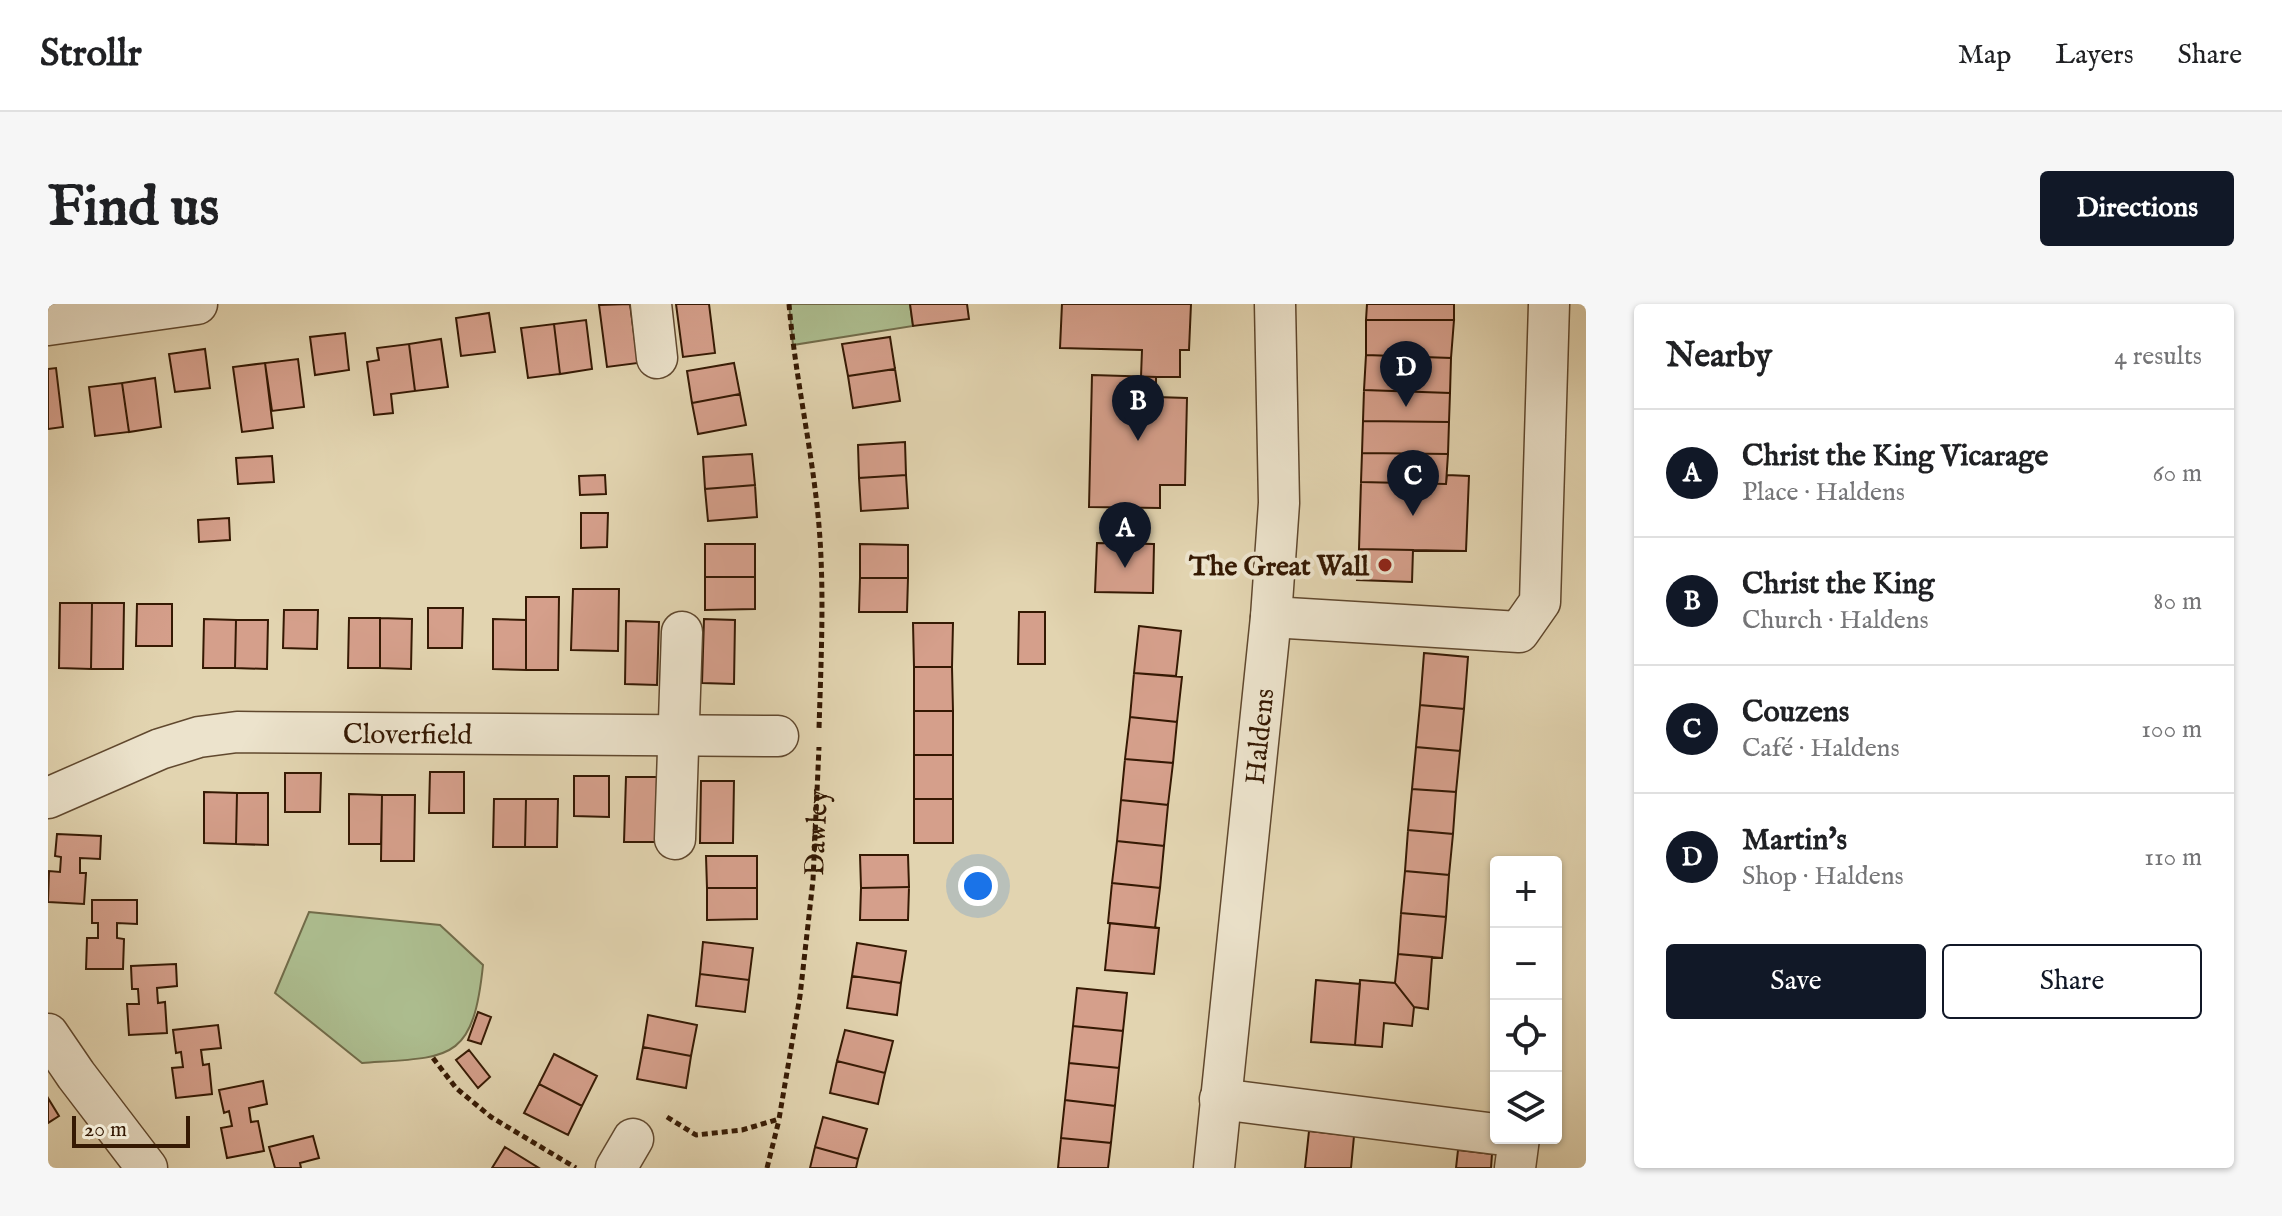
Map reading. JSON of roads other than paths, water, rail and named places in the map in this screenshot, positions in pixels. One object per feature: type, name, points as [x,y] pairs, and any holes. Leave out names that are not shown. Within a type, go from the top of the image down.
[{"type":"street","points":[[48,325],[197,304]]},
{"type":"street","points":[[651,304],[657,358]]},
{"type":"street","name":"Haldens","points":[[1214,1168],[1271,617],[1279,503],[1275,304]]},
{"type":"street","points":[[1271,617],[1519,632],[1540,602],[1549,304]]},
{"type":"street","points":[[675,839],[682,632]]},
{"type":"street","name":"Cloverfield","points":[[48,798],[160,749],[199,737],[237,732],[778,736]]},
{"type":"street","points":[[48,1034],[147,1168]]},
{"type":"street","points":[[1220,1099],[1490,1133]]},
{"type":"street","points":[[1515,1168],[1518,1144]]},
{"type":"place","name":"Martin's","points":[[1406,407]]},
{"type":"place","name":"Christ the King","points":[[1138,441]]},
{"type":"place","name":"Couzens","points":[[1413,516]]},
{"type":"place","name":"The Great Wall","points":[[1385,565]]},
{"type":"place","name":"Christ the King Vicarage","points":[[1125,568]]}]
